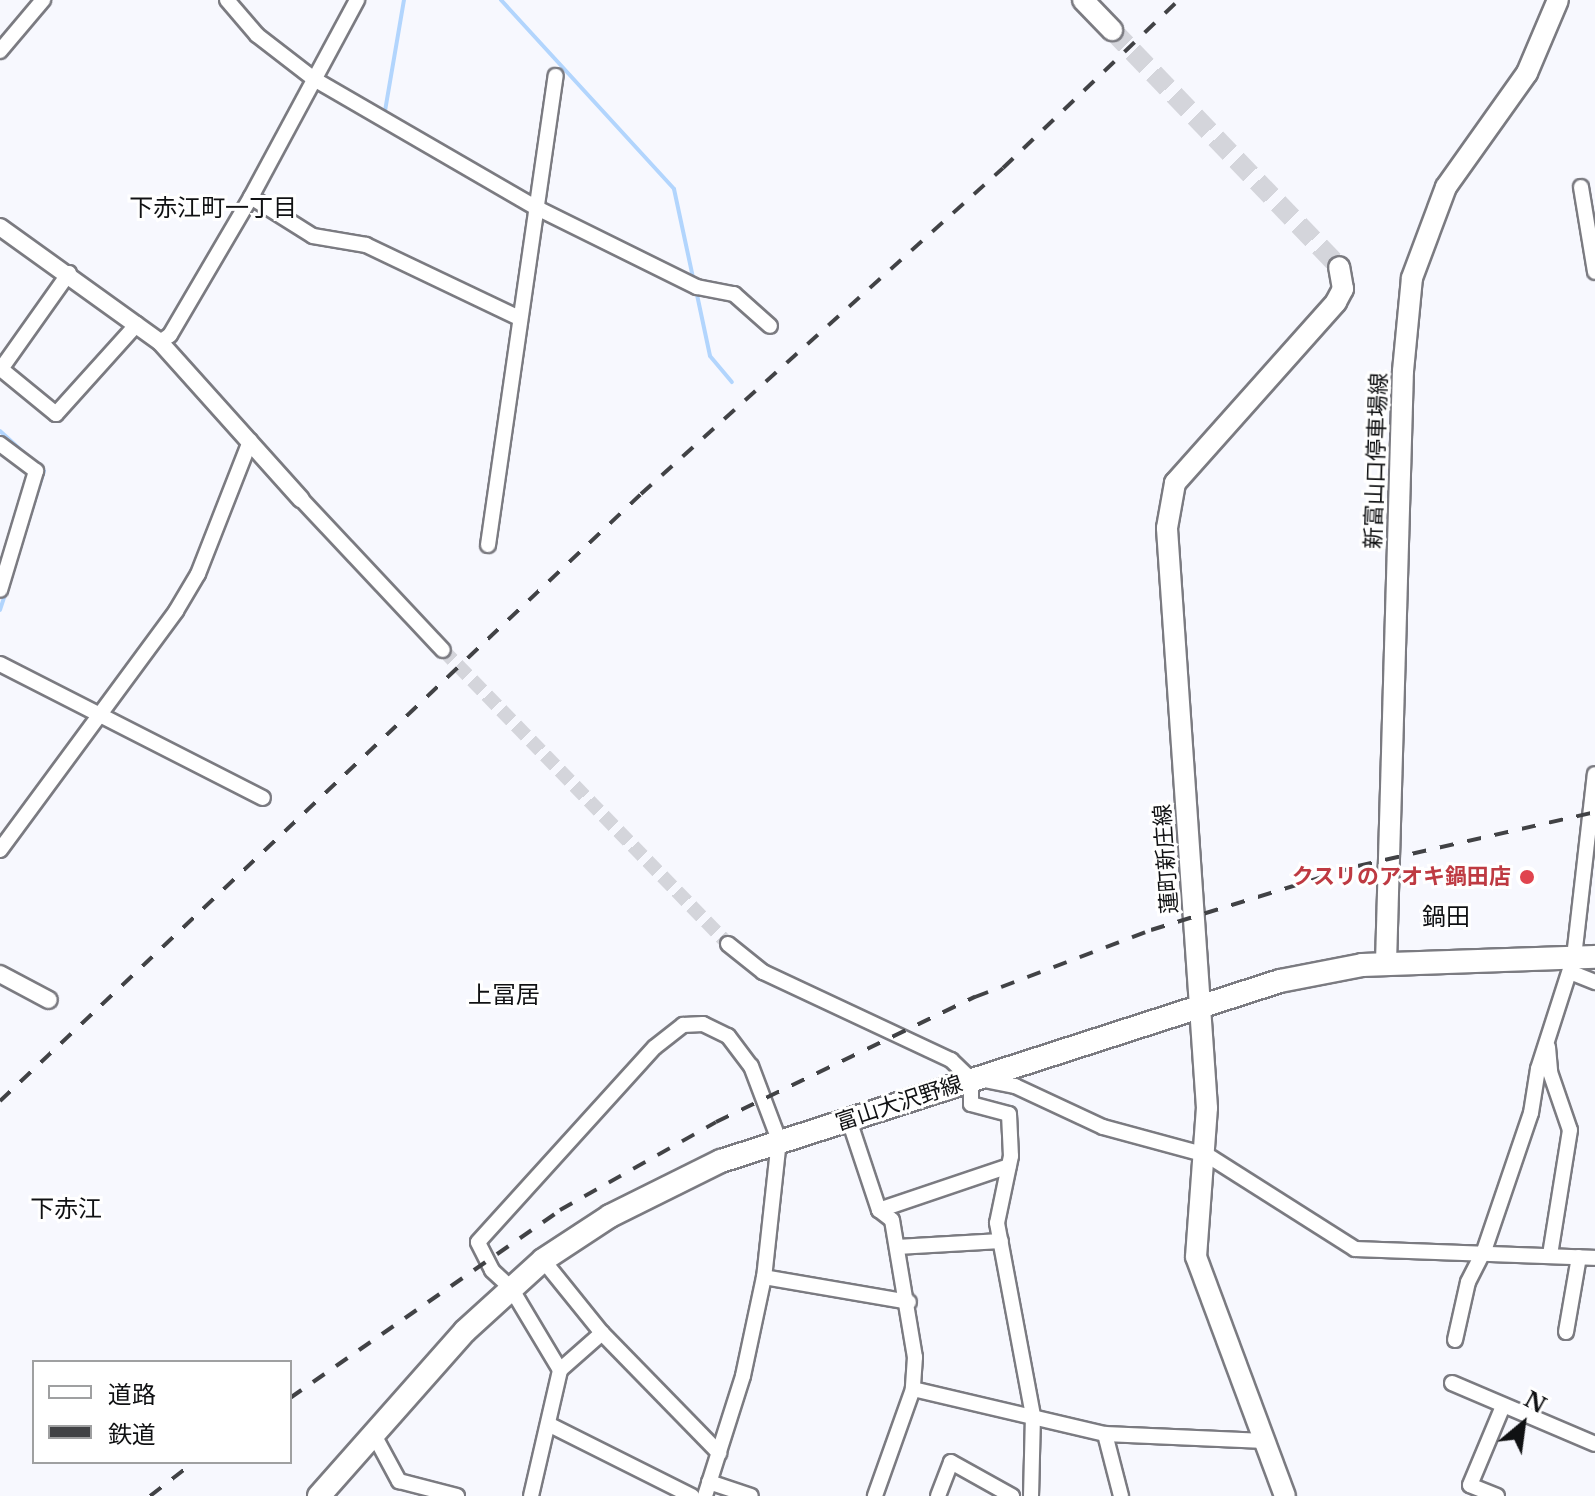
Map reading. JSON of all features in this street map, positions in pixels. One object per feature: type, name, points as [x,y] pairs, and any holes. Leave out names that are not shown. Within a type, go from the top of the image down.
[{"type":"main road","points":[[1083,0],[1112,30]]},
{"type":"main road","name":"新富山口停車場線","points":[[1386,963],[1403,371],[1412,278],[1446,187],[1527,73],[1558,0]]},
{"type":"main road","name":"蓮町新庄線","points":[[1285,1496],[1196,1257],[1207,1155],[1168,507],[1175,483],[1336,302],[1343,289],[1339,267]]},
{"type":"main road","name":"富山大沢野線","points":[[319,1496],[373,1433],[511,1288],[543,1260],[610,1216],[721,1161],[1280,981],[1386,963],[1580,962]]},
{"type":"street","points":[[0,51],[43,0]]},
{"type":"street","points":[[227,0],[257,35],[314,79],[535,207],[697,287],[734,294],[770,326]]},
{"type":"street","points":[[160,342],[170,335],[251,197],[357,0]]},
{"type":"street","points":[[488,545],[517,317],[556,76]]},
{"type":"street","points":[[1581,187],[1595,272]]},
{"type":"street","points":[[251,197],[313,236],[366,245],[517,317]]},
{"type":"street","points":[[0,227],[69,273],[160,342],[443,650]]},
{"type":"street","points":[[69,273],[1,369],[56,414],[137,324]]},
{"type":"street","points":[[0,850],[198,574],[250,441]]},
{"type":"street","points":[[0,444],[36,471],[0,590]]},
{"type":"street","points":[[0,664],[263,798]]},
{"type":"street","points":[[1455,1340],[1468,1282],[1484,1251],[1531,1113],[1547,1043],[1580,962],[1595,774]]},
{"type":"street","points":[[728,944],[763,972],[951,1060],[971,1079],[998,1081],[1103,1127],[1207,1155],[1355,1249],[1484,1251],[1595,1258]]},
{"type":"street","points":[[1580,962],[1595,982]]},
{"type":"street","points":[[0,974],[49,1000]]},
{"type":"street","points":[[560,1370],[511,1288],[492,1270],[478,1242],[489,1224],[655,1047],[683,1025],[703,1024],[728,1036],[751,1066],[779,1140],[764,1277],[743,1376],[707,1489],[751,1496]]},
{"type":"street","points":[[1547,1043],[1550,1072],[1570,1130],[1550,1255]]},
{"type":"street","points":[[971,1079],[971,1104],[1009,1114],[1009,1166],[997,1223],[1033,1415],[1031,1496]]},
{"type":"street","points":[[849,1120],[879,1210],[892,1220],[909,1302],[913,1389],[875,1496]]},
{"type":"street","points":[[879,1210],[1009,1166]]},
{"type":"street","points":[[897,1247],[1001,1241]]},
{"type":"street","points":[[1566,1332],[1579,1257]]},
{"type":"street","points":[[543,1260],[602,1333],[719,1453]]},
{"type":"street","points":[[764,1277],[909,1302]]},
{"type":"street","points":[[531,1496],[550,1425],[560,1370],[602,1333]]},
{"type":"street","points":[[1452,1383],[1595,1444]]},
{"type":"street","points":[[913,1389],[1105,1434],[1265,1441]]},
{"type":"street","points":[[1497,1496],[1470,1485],[1503,1406]]},
{"type":"street","points":[[550,1425],[692,1496]]},
{"type":"street","points":[[373,1433],[399,1481],[457,1496]]},
{"type":"street","points":[[1105,1434],[1121,1496]]},
{"type":"street","points":[[938,1496],[951,1462],[1012,1496]]},
{"type":"waterway","points":[[385,111],[404,0]]},
{"type":"waterway","points":[[501,0],[674,189],[694,282]]},
{"type":"waterway","points":[[696,290],[710,356],[732,382]]},
{"type":"waterway","points":[[0,431],[44,471],[12,573]]},
{"type":"waterway","points":[[0,610],[7,589]]},
{"type":"tunnel","points":[[1112,30],[1339,267]]},
{"type":"tunnel","points":[[443,650],[728,944]]},
{"type":"railway","points":[[0,1101],[641,494],[1003,168],[1179,0]]},
{"type":"railway","points":[[292,1397],[560,1210],[716,1122],[975,997],[1151,930],[1358,866],[1595,812]]},
{"type":"railway","points":[[150,1496],[191,1464]]},
{"type":"place","name":"クスリのアオキ鍋田店","points":[[1527,877]]},
{"type":"district","name":"下赤江町一丁目","points":[[213,208]]},
{"type":"district","name":"鍋田","points":[[1446,917]]},
{"type":"district","name":"上冨居","points":[[504,995]]},
{"type":"district","name":"下赤江","points":[[66,1209]]}]
